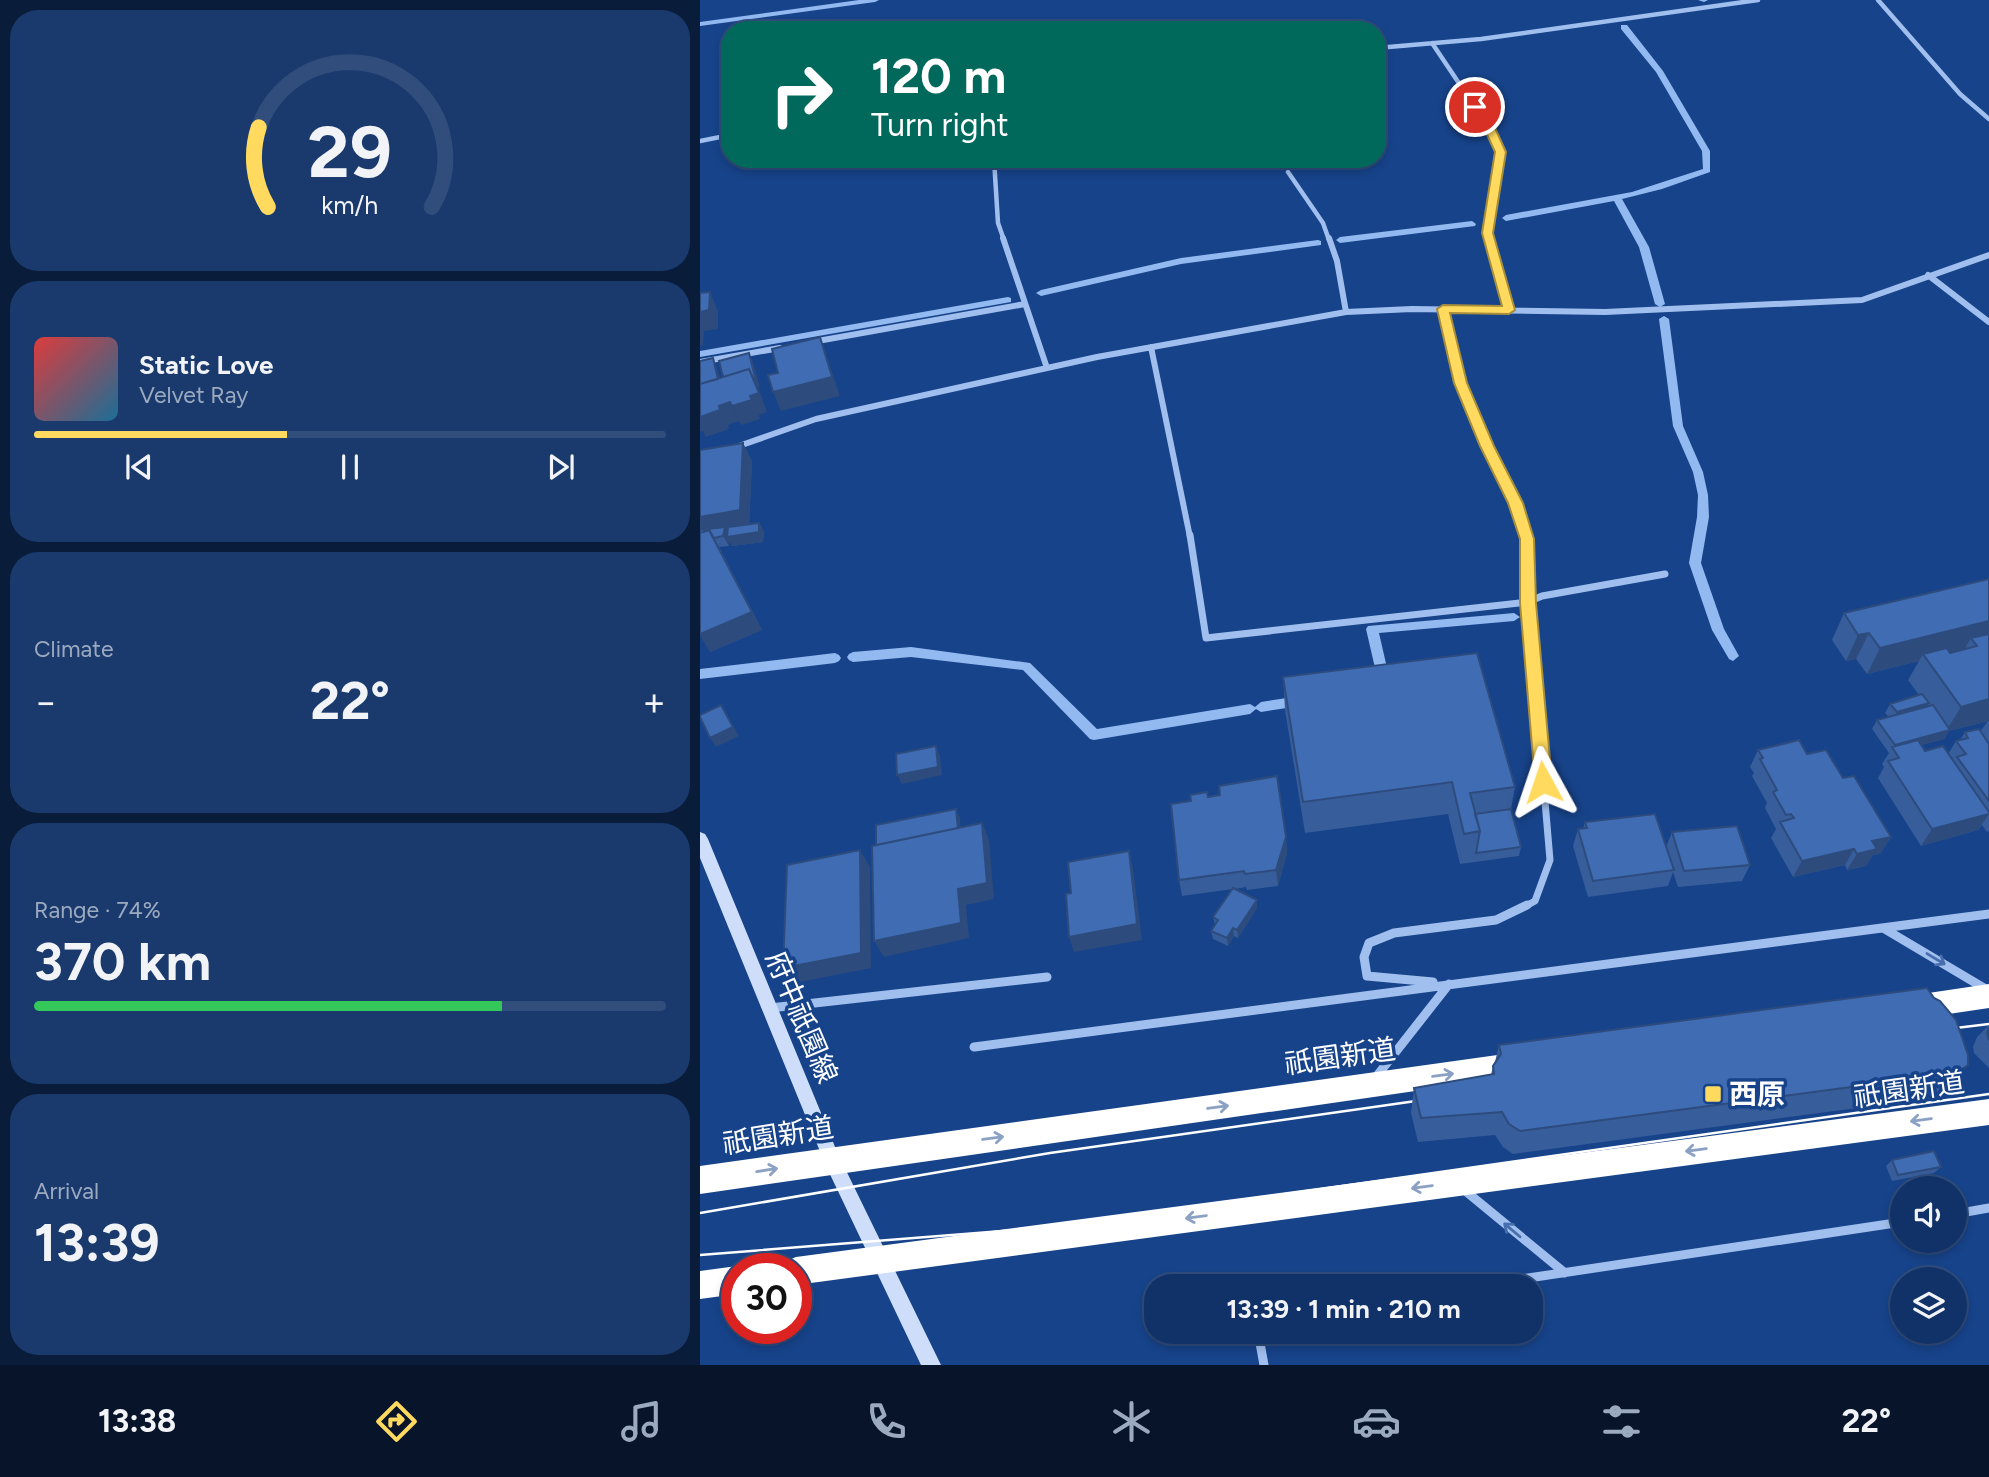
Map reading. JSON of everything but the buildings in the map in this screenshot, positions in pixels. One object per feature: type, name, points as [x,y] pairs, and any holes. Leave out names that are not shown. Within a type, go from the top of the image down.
[{"type":"highway","points":[[1892,1010],[1989,993]]},
{"type":"highway","name":"祇園新道","points":[[700,1180],[1548,1060]]},
{"type":"highway","name":"祇園新道","points":[[812,1269],[1989,1112]]},
{"type":"highway","points":[[700,1285],[721,1282]]},
{"type":"main road","name":"府中祇園線","points":[[700,839],[832,1160],[931,1365]]},
{"type":"street","points":[[1386,47],[1482,39],[1758,0]]},
{"type":"street","points":[[1878,0],[1961,94],[1989,118]]},
{"type":"street","points":[[1432,43],[1489,128],[1500,152],[1487,233],[1509,310]]},
{"type":"street","points":[[700,141],[721,137]]},
{"type":"street","points":[[995,168],[998,222],[1047,368]]},
{"type":"street","points":[[1289,172],[1323,223],[1337,261],[1346,312]]},
{"type":"street","points":[[726,450],[816,419],[1151,347],[1346,312],[1443,309],[1605,312],[1862,300],[1989,255]]},
{"type":"street","points":[[1928,275],[1989,322]]},
{"type":"street","points":[[808,343],[1025,304]]},
{"type":"street","points":[[1443,309],[1461,383],[1487,446],[1516,503],[1527,539],[1528,603],[1550,860],[1535,901],[1496,920],[1394,933],[1369,943],[1364,957],[1367,976],[1449,984]]},
{"type":"street","points":[[700,362],[795,345]]},
{"type":"street","points":[[1151,347],[1192,547],[1206,638],[1528,603],[1542,596],[1665,574]]},
{"type":"street","points":[[974,1047],[1989,914]]},
{"type":"street","points":[[1882,928],[1989,993]]},
{"type":"street","points":[[769,1008],[1047,977]]},
{"type":"street","points":[[1369,1086],[1449,984]]},
{"type":"street","points":[[1455,1182],[1565,1273]]},
{"type":"street","points":[[1967,1211],[1989,1208]]},
{"type":"street","points":[[1543,1276],[1890,1224]]},
{"type":"street","points":[[1260,1344],[1264,1365]]},
{"type":"waterway","points":[[722,21],[875,0]]},
{"type":"waterway","points":[[700,24],[721,21]]},
{"type":"waterway","points":[[1616,198],[1659,187],[1707,170],[1706,151],[1659,71],[1624,27]]},
{"type":"waterway","points":[[1506,218],[1616,198]]},
{"type":"waterway","points":[[1616,198],[1644,247],[1660,304]]},
{"type":"waterway","points":[[1340,240],[1472,224]]},
{"type":"waterway","points":[[1041,293],[1181,261],[1318,243]]},
{"type":"waterway","points":[[700,354],[1008,300]]},
{"type":"waterway","points":[[1664,319],[1678,426],[1698,472],[1703,495],[1703,517],[1695,563],[1718,630],[1733,656]]},
{"type":"waterway","points":[[1384,681],[1372,629],[1514,617]]},
{"type":"waterway","points":[[853,657],[911,652],[1026,666],[1094,735],[1250,709]]},
{"type":"waterway","points":[[700,674],[835,658]]},
{"type":"waterway","points":[[1261,707],[1300,701]]},
{"type":"tram line","points":[[1939,1030],[1989,1024]]},
{"type":"tram line","points":[[700,1255],[1053,1227],[1989,1094]]},
{"type":"tram line","points":[[700,1213],[1050,1153],[1430,1099]]},
{"type":"place","name":"西原","points":[[1713,1094]]},
{"type":"route","points":[[1475,107],[1500,152],[1487,233],[1509,310],[1443,309],[1461,383],[1487,446],[1516,503],[1527,539],[1528,603],[1543,782]]}]
